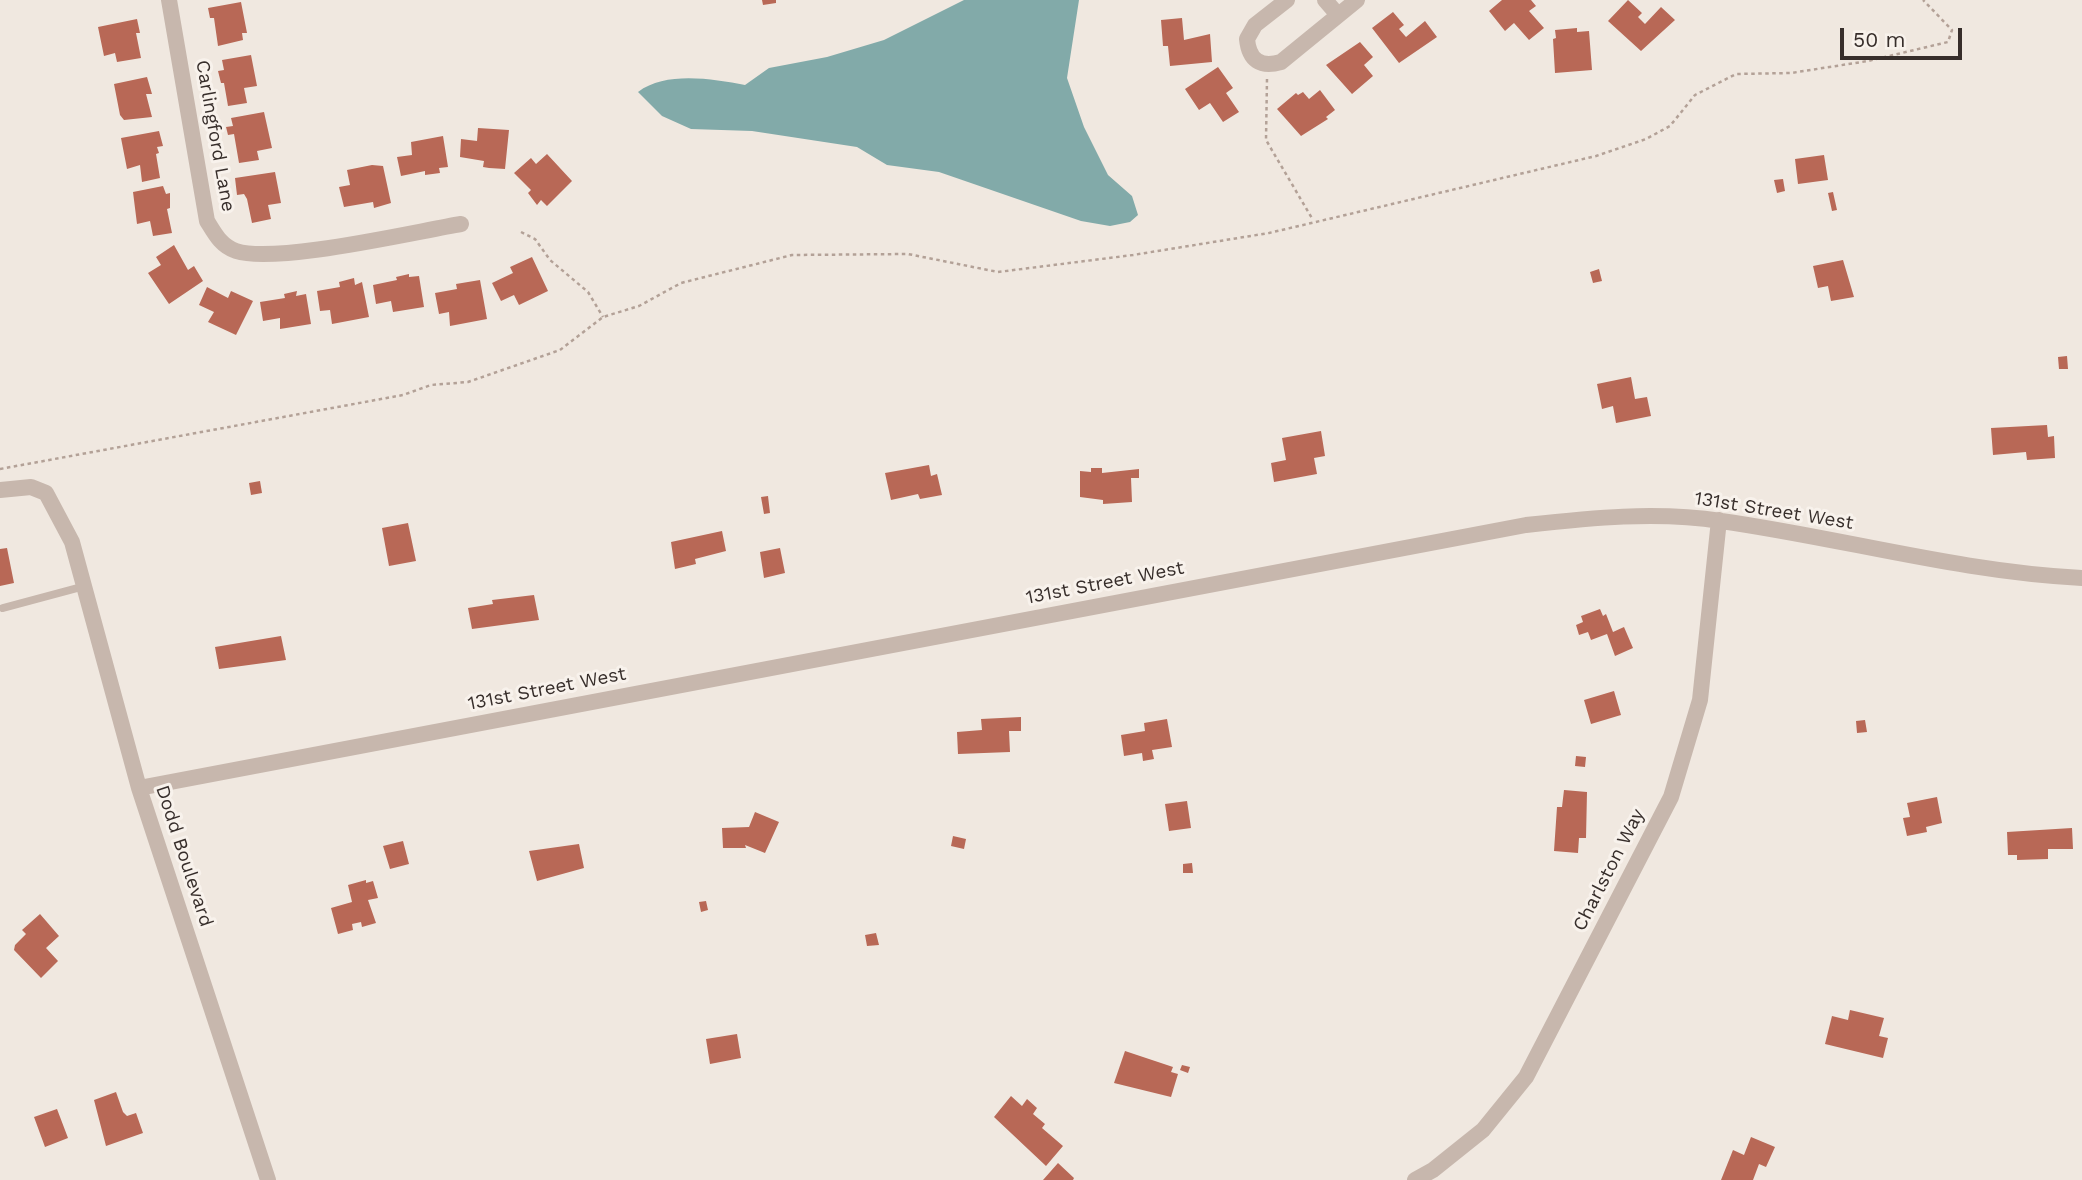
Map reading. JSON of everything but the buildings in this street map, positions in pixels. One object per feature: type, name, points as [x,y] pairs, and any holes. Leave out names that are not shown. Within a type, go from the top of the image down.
[{"type":"street","name":"Carlingford Lane","points":[[169,0],[207,221],[219,242],[236,251],[279,254],[461,224]]},
{"type":"street","points":[[1287,0],[1255,25],[1247,39],[1250,56],[1266,65],[1281,62],[1357,0]]},
{"type":"street","points":[[1325,0],[1338,15]]},
{"type":"street","name":"Dodd Boulevard","points":[[0,490],[31,488],[46,493],[72,542],[86,585],[139,788],[268,1180]]},
{"type":"street","name":"131st Street West","points":[[139,788],[1526,525],[1619,516],[1719,520],[2023,575],[2082,578]]},
{"type":"street","name":"Charlston Way","points":[[1415,1180],[1433,1170],[1483,1130],[1526,1077],[1671,797],[1700,700],[1719,520]]},
{"type":"lane","points":[[4,608],[86,585]]},
{"type":"path","points":[[0,469],[403,396],[431,385],[468,382],[561,350],[603,317],[639,306],[681,283],[792,256],[908,254],[998,272],[1200,247],[1596,156],[1646,139],[1670,126],[1695,95],[1736,74],[1791,73],[1868,61],[1948,42],[1952,30],[1923,0]]},
{"type":"path","points":[[1266,65],[1266,140],[1314,221]]},
{"type":"path","points":[[521,232],[535,239],[550,260],[587,292],[603,317]]},
{"type":"water","points":[[964,0],[1079,0],[1067,78],[1084,127],[1108,175],[1132,196],[1138,215],[1130,222],[1110,226],[1081,221],[939,172],[887,165],[857,147],[752,131],[691,129],[662,116],[638,92],[662,81],[690,78],[745,85],[769,68],[827,57],[884,40]]}]
